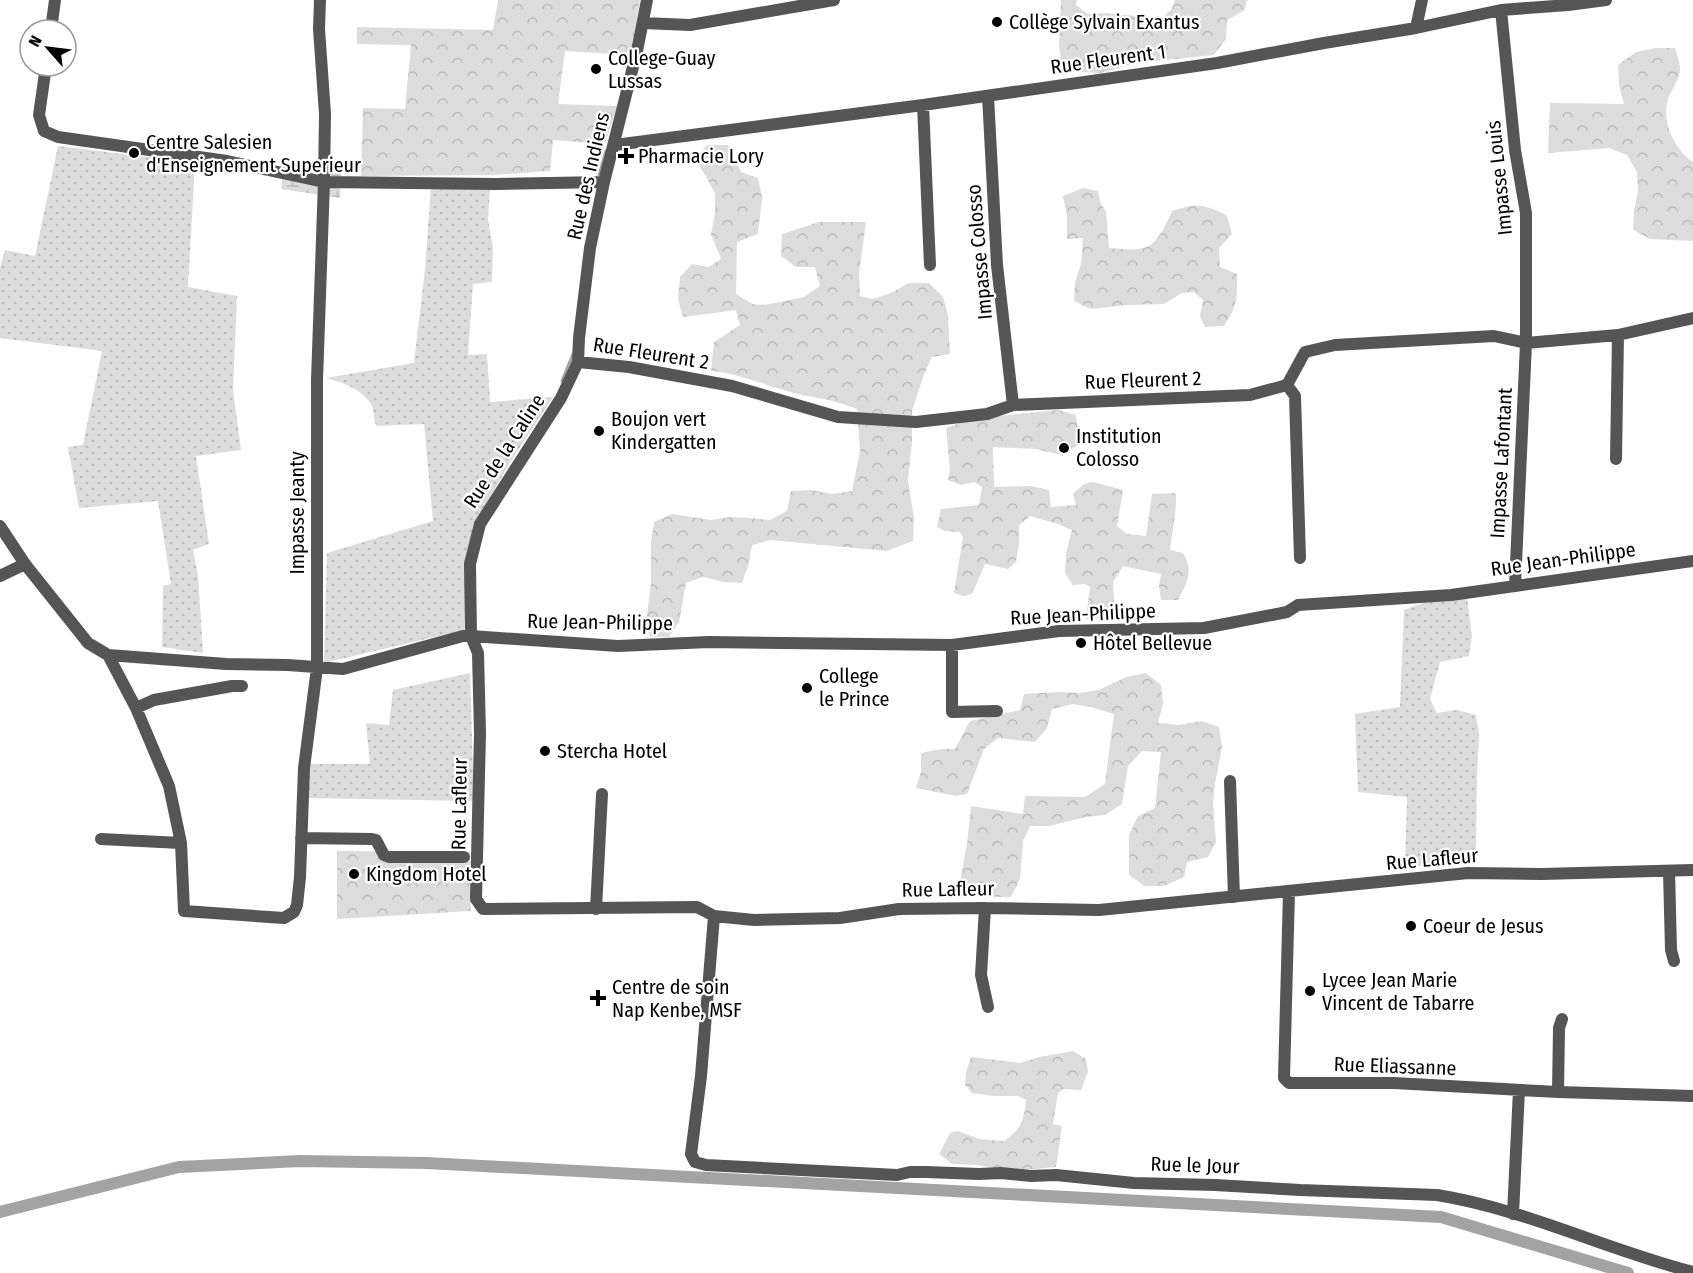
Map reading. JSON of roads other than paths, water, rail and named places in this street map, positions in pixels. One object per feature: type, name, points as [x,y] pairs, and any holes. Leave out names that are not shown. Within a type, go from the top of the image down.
[{"type":"street","points":[[53,18],[55,0]]},
{"type":"street","name":"Impasse Jeanty","points":[[181,843],[184,911],[284,918],[294,912],[297,905],[302,838],[304,768],[317,668],[317,380],[325,114],[319,29],[320,0]]},
{"type":"street","name":"Rue des Indiens","points":[[578,362],[591,248],[604,182],[615,145],[647,0]]},
{"type":"street","points":[[643,23],[690,25],[834,0]]},
{"type":"street","points":[[1416,28],[1422,0]]},
{"type":"street","name":"Rue Fleurent 1","points":[[615,145],[923,105],[1217,63],[1416,28],[1501,10],[1606,0]]},
{"type":"street","name":"Impasse Louis","points":[[1501,10],[1515,150],[1526,213],[1526,343]]},
{"type":"street","points":[[44,78],[39,115],[44,130],[58,137],[227,161],[324,182],[495,184],[604,182]]},
{"type":"street","name":"Impasse Colosso","points":[[988,96],[998,265],[1013,405]]},
{"type":"street","points":[[923,105],[930,265]]},
{"type":"street","points":[[1300,558],[1295,396],[1287,385],[1305,352],[1335,345],[1494,336],[1526,343],[1618,335],[1693,318]]},
{"type":"street","points":[[1616,459],[1618,335]]},
{"type":"street","name":"Impasse Lafontant","points":[[1515,586],[1526,343]]},
{"type":"street","name":"Rue Fleurent 2","points":[[578,362],[629,367],[732,386],[838,417],[916,422],[987,414],[1013,405],[1250,395],[1287,385]]},
{"type":"street","name":"Rue de la Caline","points":[[471,636],[470,564],[480,524],[561,398],[578,362]]},
{"type":"street","points":[[0,526],[25,564],[88,643],[108,655],[136,708],[169,786],[181,843],[101,839]]},
{"type":"street","name":"Rue Jean-Philippe","points":[[108,655],[226,664],[343,669],[463,636],[618,646],[709,642],[952,645],[1059,631],[1204,628],[1287,612],[1298,605],[1450,595],[1693,561]]},
{"type":"street","points":[[0,576],[25,564]]},
{"type":"street","name":"Rue Lafleur","points":[[471,636],[478,653],[480,734],[476,899],[483,909],[697,908],[714,916],[754,920],[801,920],[840,918],[899,909],[1099,910],[1468,873],[1542,874],[1693,870]]},
{"type":"street","points":[[952,645],[952,712],[997,711]]},
{"type":"street","points":[[136,708],[154,700],[242,686]]},
{"type":"street","points":[[1230,781],[1234,897]]},
{"type":"street","points":[[596,909],[602,794]]},
{"type":"street","points":[[302,838],[372,839],[376,840],[384,855],[389,857],[464,857]]},
{"type":"street","points":[[1670,871],[1671,950],[1674,961]]},
{"type":"street","name":"Rue Eliassanne","points":[[1289,892],[1284,1078],[1286,1082],[1394,1083],[1558,1092],[1693,1096]]},
{"type":"street","points":[[985,908],[981,975],[988,1007]]},
{"type":"street","name":"Rue le Jour","points":[[714,916],[701,1076],[691,1154],[695,1162],[706,1166],[897,1175],[910,1172],[1056,1175],[1134,1183],[1437,1196],[1513,1214],[1693,1272]]},
{"type":"street","points":[[1558,1092],[1559,1028],[1562,1019]]},
{"type":"street","points":[[1513,1214],[1520,1090]]},
{"type":"waterway","points":[[599,175],[606,151]]},
{"type":"waterway","points":[[562,381],[573,354]]},
{"type":"waterway","points":[[0,1212],[179,1167],[300,1161],[427,1163],[1441,1217],[1628,1273]]},
{"type":"place","name":"Collège Sylvain Exantus","points":[[997,22]]},
{"type":"place","name":"College-Guay Lussas","points":[[596,69]]},
{"type":"place","name":"Centre Salesien d'Enseignement Superieur","points":[[134,153]]},
{"type":"place","name":"Pharmacie Lory","points":[[626,156]]},
{"type":"place","name":"Boujon vert Kindergatten","points":[[599,431]]},
{"type":"place","name":"Institution Colosso","points":[[1064,448]]},
{"type":"place","name":"Hôtel Bellevue","points":[[1081,643]]},
{"type":"place","name":"College le Prince","points":[[807,688]]},
{"type":"place","name":"Stercha Hotel","points":[[545,751]]},
{"type":"place","name":"Kingdom Hotel","points":[[354,874]]},
{"type":"place","name":"Coeur de Jesus","points":[[1411,926]]},
{"type":"place","name":"Lycee Jean Marie Vincent de Tabarre","points":[[1310,991]]},
{"type":"place","name":"Centre de soin Nap Kenbe, MSF","points":[[598,998]]}]
